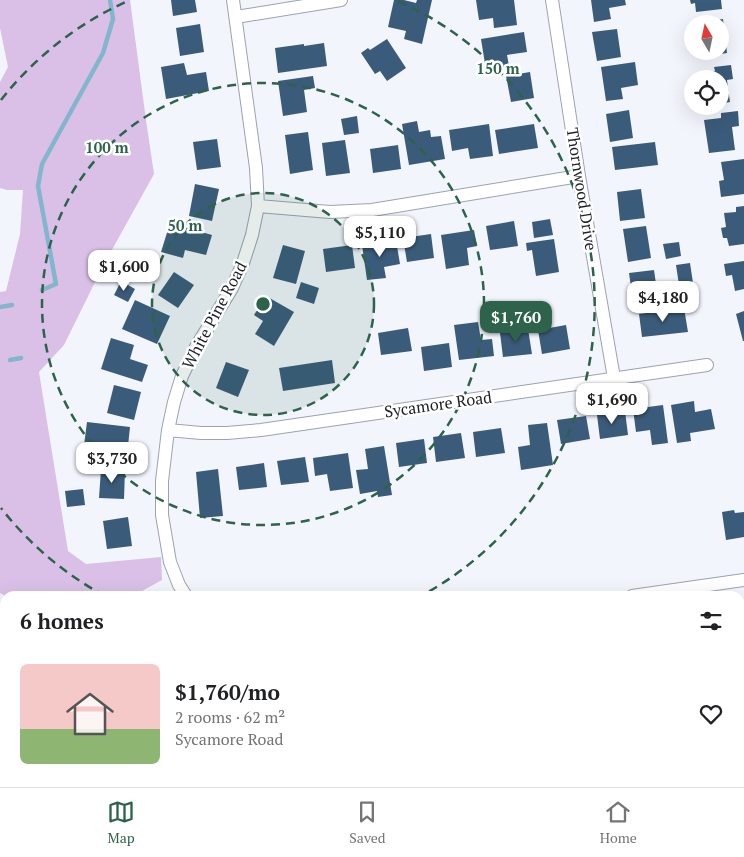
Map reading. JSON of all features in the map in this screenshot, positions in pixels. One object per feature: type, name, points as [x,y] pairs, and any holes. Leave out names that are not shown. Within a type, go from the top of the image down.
[{"type":"street","name":"White Pine Road","points":[[183,591],[170,562],[162,515],[162,481],[168,430],[182,376],[196,347],[232,288],[252,235],[258,206],[256,168],[233,0]]},
{"type":"street","points":[[236,17],[341,0]]},
{"type":"street","name":"Thornwood Drive","points":[[552,0],[579,176],[614,378]]},
{"type":"street","points":[[258,206],[330,212],[372,210],[579,176]]},
{"type":"street","name":"Sycamore Road","points":[[168,430],[228,433],[261,430],[707,365]]},
{"type":"street","points":[[686,591],[744,580]]},
{"type":"shaded area","points":[[0,0],[130,0],[154,174],[103,266],[64,345],[39,372],[68,551],[86,564],[161,557],[162,580],[142,591],[0,591],[0,292],[6,291],[20,234],[23,190],[0,188],[0,82],[8,67],[0,28]]},
{"type":"building","points":[[171,0],[195,0],[197,12],[173,16]]},
{"type":"building","points":[[394,0],[416,3],[417,0],[432,0],[422,44],[404,39],[406,31],[388,27]]},
{"type":"building","points":[[476,0],[514,0],[517,25],[494,28],[493,18],[479,20]]},
{"type":"building","points":[[591,0],[625,0],[626,5],[609,8],[611,19],[594,22]]},
{"type":"building","points":[[690,0],[721,0],[722,9],[696,12],[695,3],[691,4]]},
{"type":"building","points":[[200,24],[204,52],[180,56],[176,28]]},
{"type":"building","points":[[617,29],[621,57],[597,61],[592,32]]},
{"type":"building","points":[[524,32],[527,52],[507,55],[509,66],[486,70],[481,39]]},
{"type":"building","points":[[387,39],[406,68],[387,81],[380,71],[375,74],[361,53],[368,48],[370,50]]},
{"type":"building","points":[[324,43],[327,66],[278,73],[275,48]]},
{"type":"building","points":[[635,62],[638,85],[621,88],[623,99],[606,101],[601,67]]},
{"type":"building","points":[[184,63],[187,75],[206,72],[209,91],[166,99],[161,67]]},
{"type":"building","points":[[731,65],[733,79],[729,80],[729,70],[715,70],[714,67]]},
{"type":"building","points":[[530,72],[534,98],[511,102],[506,76]]},
{"type":"building","points":[[313,76],[315,88],[304,90],[307,112],[283,116],[278,81]]},
{"type":"building","points":[[629,110],[633,138],[610,142],[606,114]]},
{"type":"building","points":[[738,111],[739,126],[732,127],[735,150],[709,153],[704,120],[721,118],[721,115],[729,115],[729,112]]},
{"type":"building","points":[[357,116],[359,133],[344,135],[341,119]]},
{"type":"building","points":[[417,121],[419,132],[430,130],[431,137],[441,136],[445,159],[409,165],[402,124]]},
{"type":"building","points":[[489,124],[493,156],[470,159],[468,148],[452,151],[449,130]]},
{"type":"building","points":[[534,124],[538,148],[499,154],[495,130]]},
{"type":"building","points":[[308,132],[313,170],[290,174],[285,135]]},
{"type":"building","points":[[217,139],[221,167],[197,170],[193,142]]},
{"type":"building","points":[[345,140],[350,173],[326,176],[322,143]]},
{"type":"building","points":[[655,142],[658,165],[615,170],[612,147]]},
{"type":"building","points":[[398,145],[401,169],[373,173],[370,149]]},
{"type":"building","points":[[744,159],[744,194],[721,197],[719,181],[724,180],[721,162]]},
{"type":"building","points":[[195,184],[219,189],[212,221],[189,216]]},
{"type":"building","points":[[641,189],[645,218],[620,221],[617,192]]},
{"type":"building","points":[[744,206],[744,244],[729,246],[727,238],[723,238],[721,228],[726,227],[724,213],[736,212],[736,207]]},
{"type":"building","points":[[550,219],[553,235],[534,238],[532,222]]},
{"type":"building","points":[[514,221],[518,246],[490,250],[486,226]]},
{"type":"building","points":[[170,223],[212,235],[206,255],[185,250],[183,258],[161,252]]},
{"type":"building","points":[[646,226],[651,258],[628,262],[623,229]]},
{"type":"building","points":[[474,230],[477,246],[467,248],[469,265],[446,269],[441,235]]},
{"type":"building","points":[[431,234],[434,258],[407,262],[403,238]]},
{"type":"building","points":[[554,239],[559,272],[536,276],[532,250],[527,251],[526,243]]},
{"type":"building","points":[[396,240],[400,264],[384,267],[386,278],[367,280],[362,245]]},
{"type":"building","points":[[679,242],[681,256],[666,259],[663,244]]},
{"type":"building","points":[[283,245],[305,251],[296,284],[273,278]]},
{"type":"building","points":[[352,245],[355,268],[326,272],[323,249]]},
{"type":"building","points":[[744,261],[744,289],[735,291],[732,275],[726,276],[724,264]]},
{"type":"building","points":[[690,263],[693,283],[679,285],[676,265]]},
{"type":"building","points":[[654,270],[658,298],[633,301],[629,273]]},
{"type":"building","points":[[174,272],[194,285],[178,308],[158,295]]},
{"type":"building","points":[[121,281],[135,289],[128,302],[114,295]]},
{"type":"building","points":[[301,282],[319,288],[314,304],[296,298]]},
{"type":"building","points":[[266,296],[294,312],[274,346],[255,334],[263,321],[254,315]]},
{"type":"building","points":[[135,300],[170,316],[157,344],[122,329]]},
{"type":"building","points":[[684,308],[688,332],[642,337],[639,314]]},
{"type":"building","points":[[744,311],[744,341],[743,341],[736,314]]},
{"type":"building","points":[[478,322],[481,340],[492,339],[494,356],[459,360],[454,325]]},
{"type":"building","points":[[566,325],[570,349],[542,354],[538,330]]},
{"type":"building","points":[[408,328],[412,351],[381,355],[378,333]]},
{"type":"building","points":[[528,329],[532,354],[503,357],[500,333]]},
{"type":"building","points":[[111,338],[134,345],[130,359],[148,365],[142,382],[101,369]]},
{"type":"building","points":[[449,343],[452,367],[424,371],[421,347]]},
{"type":"building","points":[[332,360],[335,383],[283,391],[279,368]]},
{"type":"building","points":[[226,362],[249,370],[238,397],[216,388]]},
{"type":"building","points":[[114,385],[141,392],[134,420],[107,413]]},
{"type":"building","points":[[694,401],[695,412],[711,409],[715,429],[690,433],[691,441],[677,443],[671,405]]},
{"type":"building","points":[[663,405],[668,443],[652,445],[650,430],[636,432],[633,409]]},
{"type":"building","points":[[625,411],[628,435],[600,439],[597,415]]},
{"type":"building","points":[[586,416],[590,439],[561,444],[557,420]]},
{"type":"building","points":[[87,422],[130,427],[128,446],[107,444],[106,456],[83,453]]},
{"type":"building","points":[[547,423],[553,465],[521,470],[518,447],[530,445],[528,425]]},
{"type":"building","points":[[501,428],[505,453],[476,457],[473,432]]},
{"type":"building","points":[[461,433],[465,458],[436,462],[433,437]]},
{"type":"building","points":[[424,439],[427,463],[399,467],[396,443]]},
{"type":"building","points":[[384,446],[392,495],[378,497],[377,491],[360,494],[356,470],[368,469],[365,449]]},
{"type":"building","points":[[348,453],[353,488],[330,491],[327,474],[315,476],[313,458]]},
{"type":"building","points":[[305,457],[309,482],[281,485],[277,461]]},
{"type":"building","points":[[264,463],[267,487],[239,490],[236,467]]},
{"type":"building","points":[[101,469],[125,470],[124,499],[99,498]]},
{"type":"building","points":[[218,469],[223,516],[200,518],[196,472]]},
{"type":"building","points":[[83,489],[85,505],[67,507],[65,491]]},
{"type":"building","points":[[734,510],[735,513],[744,512],[744,537],[726,540],[722,512]]},
{"type":"building","points":[[128,517],[132,546],[107,549],[103,521]]},
{"type":"waterway","points":[[42,290],[56,284],[38,186],[42,164],[103,53],[113,19],[110,0]]},
{"type":"waterway","points":[[0,307],[12,305]]},
{"type":"waterway","points":[[10,360],[21,358]]}]
